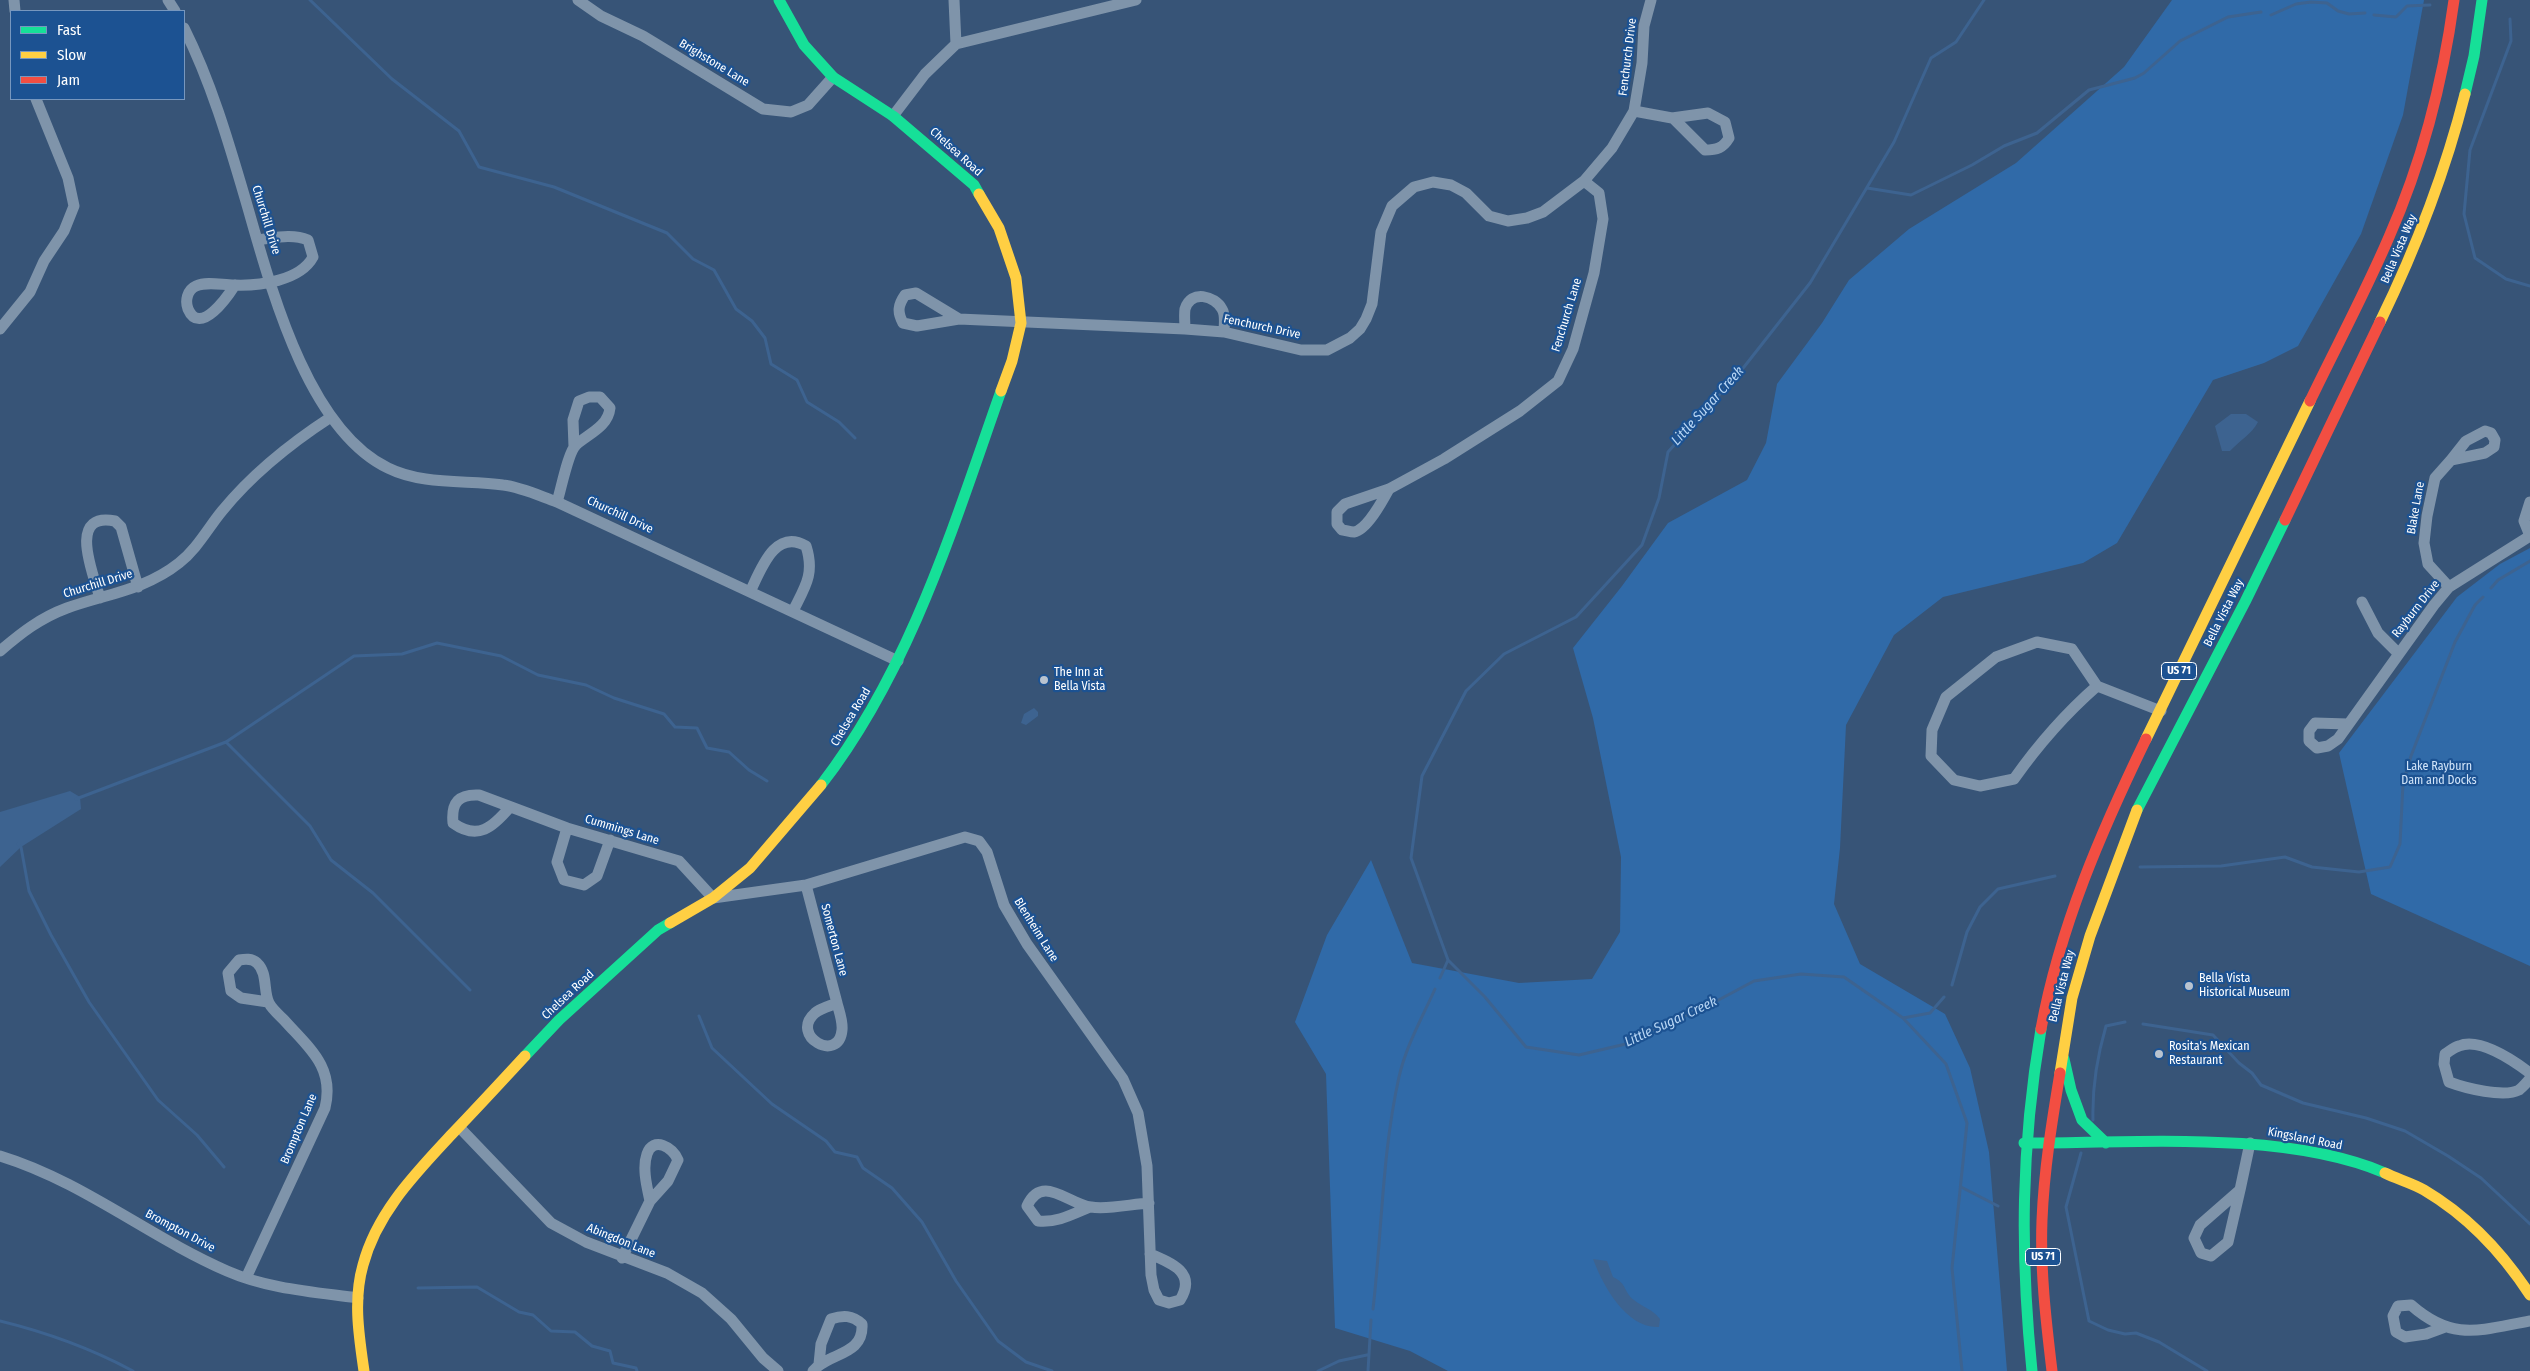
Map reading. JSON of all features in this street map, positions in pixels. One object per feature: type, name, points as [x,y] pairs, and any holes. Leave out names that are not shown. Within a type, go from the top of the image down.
[{"type":"main road","name":"Chelsea Road","points":[[364,1371],[357,1324],[358,1298],[363,1265],[379,1226],[405,1184],[460,1128],[559,1020],[658,930],[713,898],[750,868],[800,812],[851,746],[898,661],[950,536],[981,447],[997,408],[1012,361],[1021,323],[1013,269],[999,228],[974,185],[892,116],[833,78],[804,45],[779,0]]},
{"type":"main road","name":"Bella Vista Way","points":[[2032,1371],[2022,1275],[2024,1143],[2038,1035],[2054,971],[2072,912],[2094,852],[2389,237],[2419,159],[2436,100],[2449,39],[2454,0]]},
{"type":"main road","name":"Bella Vista Way","points":[[2052,1371],[2044,1302],[2042,1229],[2048,1143],[2062,1048],[2072,998],[2090,936],[2134,816],[2254,585],[2394,296],[2428,217],[2454,138],[2474,56],[2482,0]]},
{"type":"main road","points":[[2062,1048],[2071,1090],[2082,1120],[2106,1143]]},
{"type":"main road","name":"Kingsland Road","points":[[2024,1143],[2193,1141],[2250,1143],[2307,1152],[2369,1167],[2404,1180],[2440,1200],[2470,1222],[2512,1268],[2530,1295]]},
{"type":"street","name":"Brighstone Lane","points":[[578,0],[601,16],[643,36],[763,109],[792,112],[808,104],[833,78]]},
{"type":"street","points":[[954,0],[956,44]]},
{"type":"street","points":[[892,116],[925,74],[956,44],[981,36],[1136,0]]},
{"type":"street","name":"Fenchurch Drive","points":[[958,319],[1224,332],[1301,350],[1327,350],[1350,338],[1360,329],[1372,304],[1381,232],[1392,206],[1414,187],[1433,182],[1451,185],[1466,193],[1489,216],[1508,221],[1527,218],[1543,212],[1584,181],[1612,148],[1634,111],[1642,63],[1644,26],[1651,0]]},
{"type":"street","name":"Churchill Drive","points":[[185,30],[204,69],[271,282],[308,378],[331,417],[358,450],[389,469],[420,478],[506,485],[557,502],[898,661]]},
{"type":"street","points":[[0,329],[30,292],[44,261],[64,231],[74,206],[68,178],[36,100]]},
{"type":"street","points":[[1634,111],[1672,118],[1708,113],[1725,122],[1728,138],[1724,146],[1715,150],[1705,150],[1690,133],[1672,118]]},
{"type":"street","name":"Fenchurch Lane","points":[[1389,489],[1370,520],[1361,528],[1353,532],[1342,530],[1337,524],[1337,512],[1345,504],[1389,489],[1444,459],[1520,411],[1558,381],[1573,349],[1600,244],[1603,219],[1599,193],[1584,181]]},
{"type":"street","points":[[235,285],[271,282],[299,272],[308,266],[313,257],[308,240],[294,236],[257,240]]},
{"type":"street","points":[[916,293],[958,319],[917,326],[910,325],[903,323],[898,315],[898,304],[905,295],[916,293]]},
{"type":"street","points":[[1185,329],[1185,309],[1194,299],[1204,296],[1216,301],[1224,311],[1224,332]]},
{"type":"street","name":"Churchill Drive","points":[[0,651],[31,624],[66,608],[138,588],[178,563],[191,552],[222,510],[255,475],[300,437],[331,417]]},
{"type":"street","points":[[557,502],[574,447]]},
{"type":"street","name":"Blake Lane","points":[[2449,587],[2428,564],[2424,543],[2426,516],[2435,478],[2451,460]]},
{"type":"street","points":[[2530,502],[2524,521],[2530,536]]},
{"type":"street","points":[[100,598],[85,546],[92,525],[100,521],[115,521],[121,527],[138,588]]},
{"type":"street","name":"Rayburn Drive","points":[[2348,724],[2449,587],[2530,536]]},
{"type":"street","points":[[750,592],[764,562],[778,544],[786,541],[798,541],[806,546],[810,558],[810,576],[793,611]]},
{"type":"street","points":[[2362,602],[2378,633],[2399,654]]},
{"type":"street","points":[[2097,686],[2070,710],[2036,748],[2014,779],[1980,786],[1954,780],[1931,756],[1932,730],[1946,697],[1996,657],[2037,642],[2072,649],[2097,686],[2161,710]]},
{"type":"street","name":"Cummings Lane","points":[[510,807],[493,826],[480,831],[470,832],[453,823],[454,807],[458,800],[467,794],[479,795],[566,828],[679,861],[713,898]]},
{"type":"street","points":[[566,828],[557,862],[564,880],[584,885],[597,876],[610,840]]},
{"type":"street","name":"Blenheim Lane","points":[[713,898],[806,884],[964,836],[979,841],[987,852],[1004,906],[1027,944],[1123,1079],[1138,1113],[1147,1166],[1150,1254]]},
{"type":"street","name":"Somerton Lane","points":[[806,884],[837,1003]]},
{"type":"street","name":"Brompton Lane","points":[[246,1278],[325,1108],[328,1095],[328,1082],[320,1061],[268,1002]]},
{"type":"street","points":[[2530,1073],[2509,1058],[2473,1044],[2460,1045],[2445,1054],[2444,1064],[2449,1082],[2463,1087],[2505,1093],[2519,1090],[2530,1078]]},
{"type":"street","name":"Abingdon Lane","points":[[460,1128],[551,1224],[622,1258],[666,1273],[702,1293],[731,1319],[764,1358],[778,1371]]},
{"type":"street","points":[[2240,1190],[2200,1225],[2194,1238],[2201,1253],[2211,1256],[2228,1242],[2240,1190],[2250,1143]]},
{"type":"street","name":"Brompton Drive","points":[[0,1156],[25,1163],[88,1194],[162,1238],[246,1278],[277,1286],[358,1298]]},
{"type":"street","points":[[1090,1207],[1045,1191],[1040,1191],[1032,1196],[1027,1206],[1038,1221],[1046,1222],[1059,1220],[1090,1207],[1149,1203]]},
{"type":"street","points":[[622,1258],[650,1201]]},
{"type":"street","points":[[841,1316],[857,1320],[862,1324],[862,1334],[857,1344],[847,1353],[816,1367],[820,1344],[831,1318],[841,1316]]},
{"type":"street","points":[[2445,1326],[2454,1331],[2477,1331],[2530,1320]]},
{"type":"green space","points":[[2172,0],[2424,0],[2403,115],[2361,234],[2298,346],[2264,363],[2213,380],[2117,543],[2083,563],[1943,597],[1894,635],[1846,725],[1840,848],[1834,904],[1860,964],[1945,1014],[1970,1068],[1989,1152],[2007,1371],[1448,1371],[1410,1351],[1335,1328],[1326,1074],[1295,1022],[1327,935],[1371,860],[1412,963],[1519,983],[1592,979],[1620,932],[1621,857],[1593,718],[1573,648],[1668,523],[1747,480],[1766,443],[1777,384],[1822,323],[1849,280],[1909,229],[2016,163],[2124,67]]},
{"type":"green space","name":"Lake Rayburn Dam and Docks","points":[[2530,548],[2530,966],[2371,894],[2339,753],[2457,597],[2500,564]]},
{"type":"shaded area","points":[[2231,414],[2246,414],[2258,422],[2249,434],[2230,451],[2222,451],[2215,426]]},
{"type":"shaded area","points":[[1034,708],[1038,712],[1038,716],[1026,725],[1021,723],[1024,714]]},
{"type":"shaded area","points":[[70,791],[80,797],[81,809],[21,847],[0,867],[0,812]]},
{"type":"shaded area","points":[[1593,1259],[1607,1261],[1613,1277],[1621,1282],[1631,1297],[1660,1319],[1659,1327],[1647,1326],[1637,1321],[1618,1304],[1603,1281]]},
{"type":"waterway","points":[[310,0],[392,79],[459,131],[479,167],[554,187],[667,233],[693,259],[714,270],[736,309],[752,321],[765,338],[771,364],[797,380],[807,402],[839,422],[855,438]]},
{"type":"waterway","name":"Little Sugar Creek","points":[[1962,1371],[1952,1268],[1967,1123],[1946,1064],[1903,1018],[1844,977],[1801,974],[1754,981],[1698,1011],[1666,1022],[1630,1043],[1579,1055],[1526,1047],[1485,997],[1448,960],[1411,858],[1422,776],[1466,691],[1504,654],[1576,617],[1642,545],[1659,498],[1668,452],[1744,367],[1810,283],[1894,142],[1931,58],[1956,42],[1984,0]]},
{"type":"waterway","points":[[2271,15],[2296,4],[2311,2],[2327,3],[2338,11],[2349,14],[2365,13]]},
{"type":"waterway","points":[[2374,15],[2396,17],[2407,6],[2430,5]]},
{"type":"waterway","points":[[1867,188],[1911,195],[1972,165],[2004,146],[2037,133],[2089,90],[2135,78],[2144,73],[2180,41],[2228,17],[2261,12]]},
{"type":"waterway","points":[[2510,19],[2511,41],[2470,150],[2464,214],[2475,258],[2506,279],[2530,286]]},
{"type":"waterway","points":[[2491,588],[2498,580],[2530,561]]},
{"type":"waterway","points":[[2140,867],[2221,866],[2285,857],[2312,867],[2359,872],[2390,867],[2400,844],[2403,783],[2411,756],[2455,642],[2475,605],[2483,597]]},
{"type":"waterway","points":[[76,799],[226,742],[354,656],[402,654],[437,643],[501,656],[538,675],[586,685],[614,698],[664,714],[675,727],[697,728],[707,748],[729,752],[749,770],[767,781]]},
{"type":"waterway","points":[[226,742],[310,826],[331,860],[373,893],[470,990]]},
{"type":"waterway","points":[[18,844],[21,847],[29,891],[51,935],[89,1002],[158,1100],[197,1135],[224,1167]]},
{"type":"waterway","points":[[1952,985],[1967,932],[1980,907],[1998,889],[2055,876]]},
{"type":"waterway","points":[[1440,978],[1448,960]]},
{"type":"waterway","points":[[1373,1309],[1393,1106],[1406,1054],[1435,989]]},
{"type":"waterway","points":[[1903,1018],[1930,1013],[1944,997]]},
{"type":"waterway","points":[[699,1016],[712,1048],[772,1104],[826,1141],[835,1152],[857,1157],[863,1168],[892,1188],[922,1222],[956,1281],[998,1341],[1026,1362],[1052,1371]]},
{"type":"waterway","points":[[2093,1120],[2096,1072],[2106,1026],[2125,1022]]},
{"type":"waterway","points":[[2143,1024],[2213,1035],[2239,1063],[2252,1073],[2261,1085],[2303,1103],[2366,1118],[2405,1131],[2481,1178],[2530,1224]]},
{"type":"waterway","points":[[2081,1153],[2066,1207],[2089,1321],[2108,1330],[2125,1334],[2136,1333],[2159,1342],[2207,1371]]},
{"type":"waterway","points":[[1961,1187],[1998,1206]]},
{"type":"waterway","points":[[418,1288],[477,1287],[519,1312],[533,1315],[551,1331],[575,1332],[592,1346],[610,1351],[613,1363],[636,1368],[637,1371]]},
{"type":"waterway","points":[[1368,1371],[1371,1320]]},
{"type":"waterway","points":[[0,1321],[68,1342],[101,1355],[133,1371]]},
{"type":"waterway","points":[[1318,1371],[1339,1361],[1367,1355]]},
{"type":"traffic: fast","points":[[779,0],[804,45],[833,77],[893,116],[974,185],[979,194]]},
{"type":"traffic: fast","points":[[2465,94],[2474,56],[2482,0]]},
{"type":"traffic: fast","points":[[821,785],[852,741],[880,694],[904,646],[946,545],[1001,391]]},
{"type":"traffic: fast","points":[[2137,810],[2245,602],[2285,520]]},
{"type":"traffic: fast","points":[[525,1056],[559,1020],[658,930],[670,923]]},
{"type":"traffic: fast","points":[[2032,1371],[2024,1242],[2024,1200],[2029,1115],[2041,1029]]},
{"type":"traffic: fast","points":[[2064,1059],[2071,1090],[2082,1120],[2106,1143]]},
{"type":"traffic: fast","points":[[2024,1143],[2159,1141],[2255,1145],[2301,1150],[2345,1159],[2385,1173]]},
{"type":"traffic: slow","points":[[2380,322],[2406,266],[2439,181],[2465,94]]},
{"type":"traffic: slow","points":[[979,194],[999,228],[1016,278],[1021,323],[1012,361],[1001,391]]},
{"type":"traffic: slow","points":[[2146,739],[2310,401]]},
{"type":"traffic: slow","points":[[670,923],[713,898],[750,868],[821,785]]},
{"type":"traffic: slow","points":[[2060,1073],[2072,998],[2090,936],[2137,810]]},
{"type":"traffic: slow","points":[[364,1371],[360,1345],[358,1291],[369,1246],[378,1228],[399,1194],[438,1149],[525,1056]]},
{"type":"traffic: slow","points":[[2385,1173],[2415,1185],[2455,1211],[2496,1250],[2530,1295]]},
{"type":"traffic: jam","points":[[2310,401],[2380,258],[2412,180],[2430,121],[2444,61],[2454,0]]},
{"type":"traffic: jam","points":[[2285,520],[2380,322]]},
{"type":"traffic: jam","points":[[2041,1029],[2059,953],[2084,880],[2113,809],[2146,739]]},
{"type":"traffic: jam","points":[[2052,1371],[2043,1277],[2042,1220],[2046,1164],[2060,1073]]},
{"type":"place","name":"The Inn at Bella Vista","points":[[1044,680]]},
{"type":"place","name":"Bella Vista Historical Museum","points":[[2189,986]]},
{"type":"place","name":"Rosita's Mexican Restaurant","points":[[2159,1054]]}]
